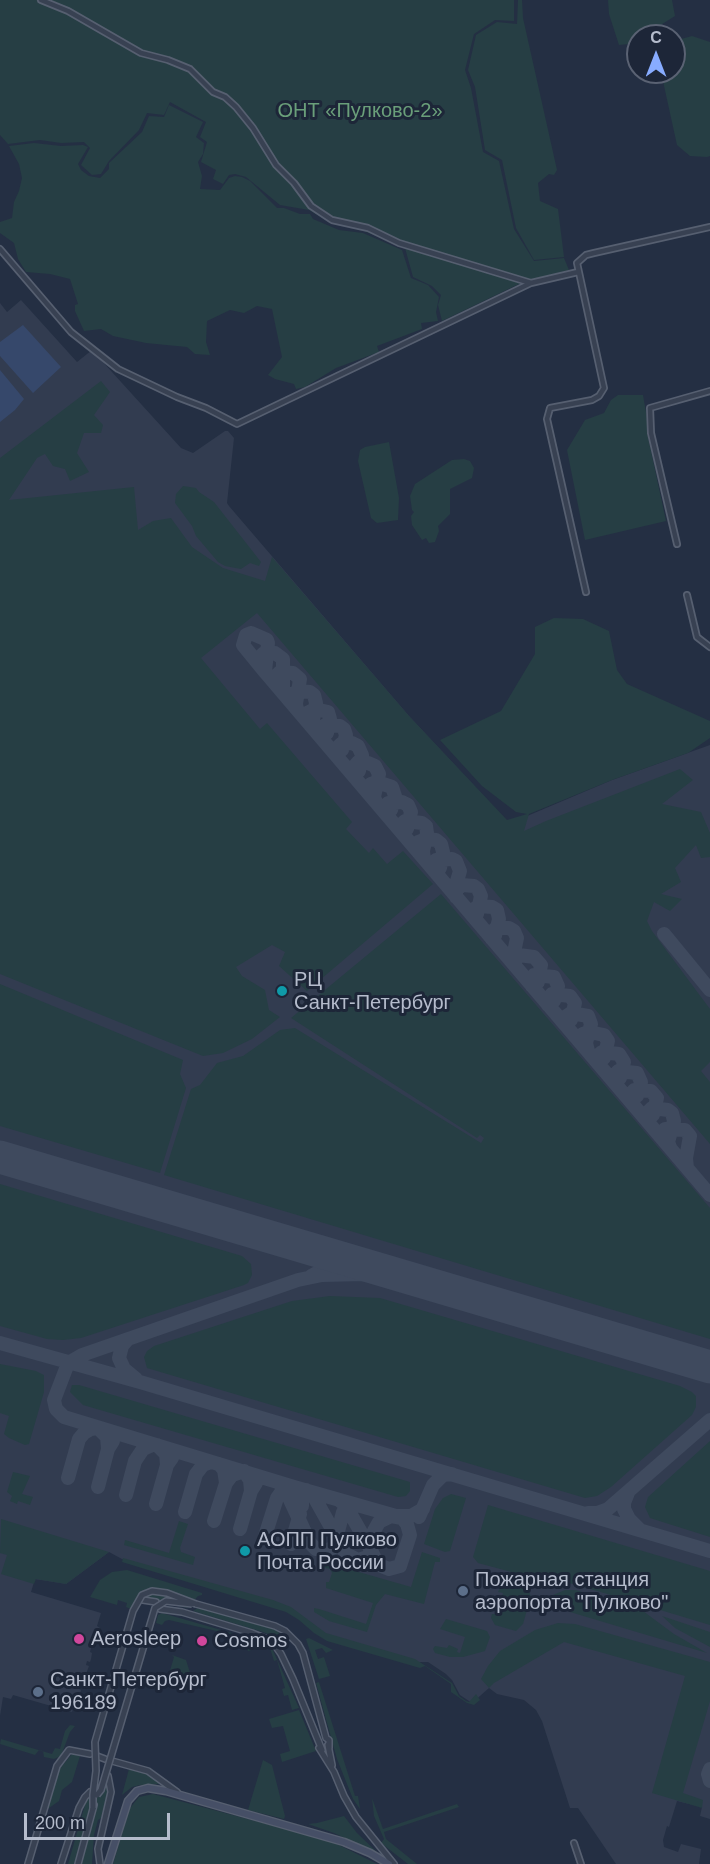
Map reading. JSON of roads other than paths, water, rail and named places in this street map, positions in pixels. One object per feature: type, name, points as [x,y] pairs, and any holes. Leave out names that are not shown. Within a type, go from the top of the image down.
[{"type":"main road","points":[[108,1864],[124,1806],[134,1793],[144,1789],[184,1796],[344,1842],[389,1864]]},
{"type":"street","points":[[41,0],[68,10],[141,52],[190,69],[213,92],[225,97],[236,107],[253,128],[276,165],[294,183],[311,206],[332,220],[368,228],[399,243],[531,282]]},
{"type":"street","points":[[586,592],[547,419],[550,408],[592,400],[603,393],[604,388],[577,263],[586,255],[610,248],[710,227]]},
{"type":"street","points":[[0,249],[71,332],[118,369],[237,424],[531,282],[578,272]]},
{"type":"street","points":[[677,544],[651,433],[650,408],[710,391]]},
{"type":"street","points":[[687,595],[697,637],[710,647]]},
{"type":"street","points":[[93,1808],[96,1771],[95,1742],[133,1611],[142,1595],[152,1591],[167,1593],[285,1631],[301,1648],[334,1772]]},
{"type":"street","points":[[143,1600],[156,1602]]},
{"type":"street","points":[[78,1864],[155,1608],[166,1601],[196,1604]]},
{"type":"street","points":[[163,1607],[272,1641],[293,1679],[318,1741],[344,1796],[356,1817],[394,1864]]},
{"type":"street","points":[[28,1864],[57,1766],[69,1750],[90,1754]]},
{"type":"street","points":[[97,1756],[107,1764],[148,1771],[184,1796]]},
{"type":"street","points":[[100,1862],[97,1852],[111,1792],[108,1776]]},
{"type":"street","points":[[62,1863],[79,1808],[90,1792]]},
{"type":"street","points":[[574,1844],[580,1864]]},
{"type":"water","points":[[23,325],[61,367],[33,393],[0,356],[0,342]]},
{"type":"water","points":[[0,370],[24,399],[0,422]]},
{"type":"place","name":"РЦ Санкт-Петербург","points":[[282,991]]},
{"type":"place","name":"АОПП Пулково Почта России","points":[[245,1551]]},
{"type":"place","name":"Пожарная станция аэропорта \"Пулково\"","points":[[463,1591]]},
{"type":"place","name":"Aerosleep","points":[[79,1639]]},
{"type":"place","name":"Cosmos","points":[[202,1641]]},
{"type":"place","name":"Санкт-Петербург 196189","points":[[38,1692]]},
{"type":"park label","name":"ОНТ «Пулково-2»","points":[[360,111]]}]
